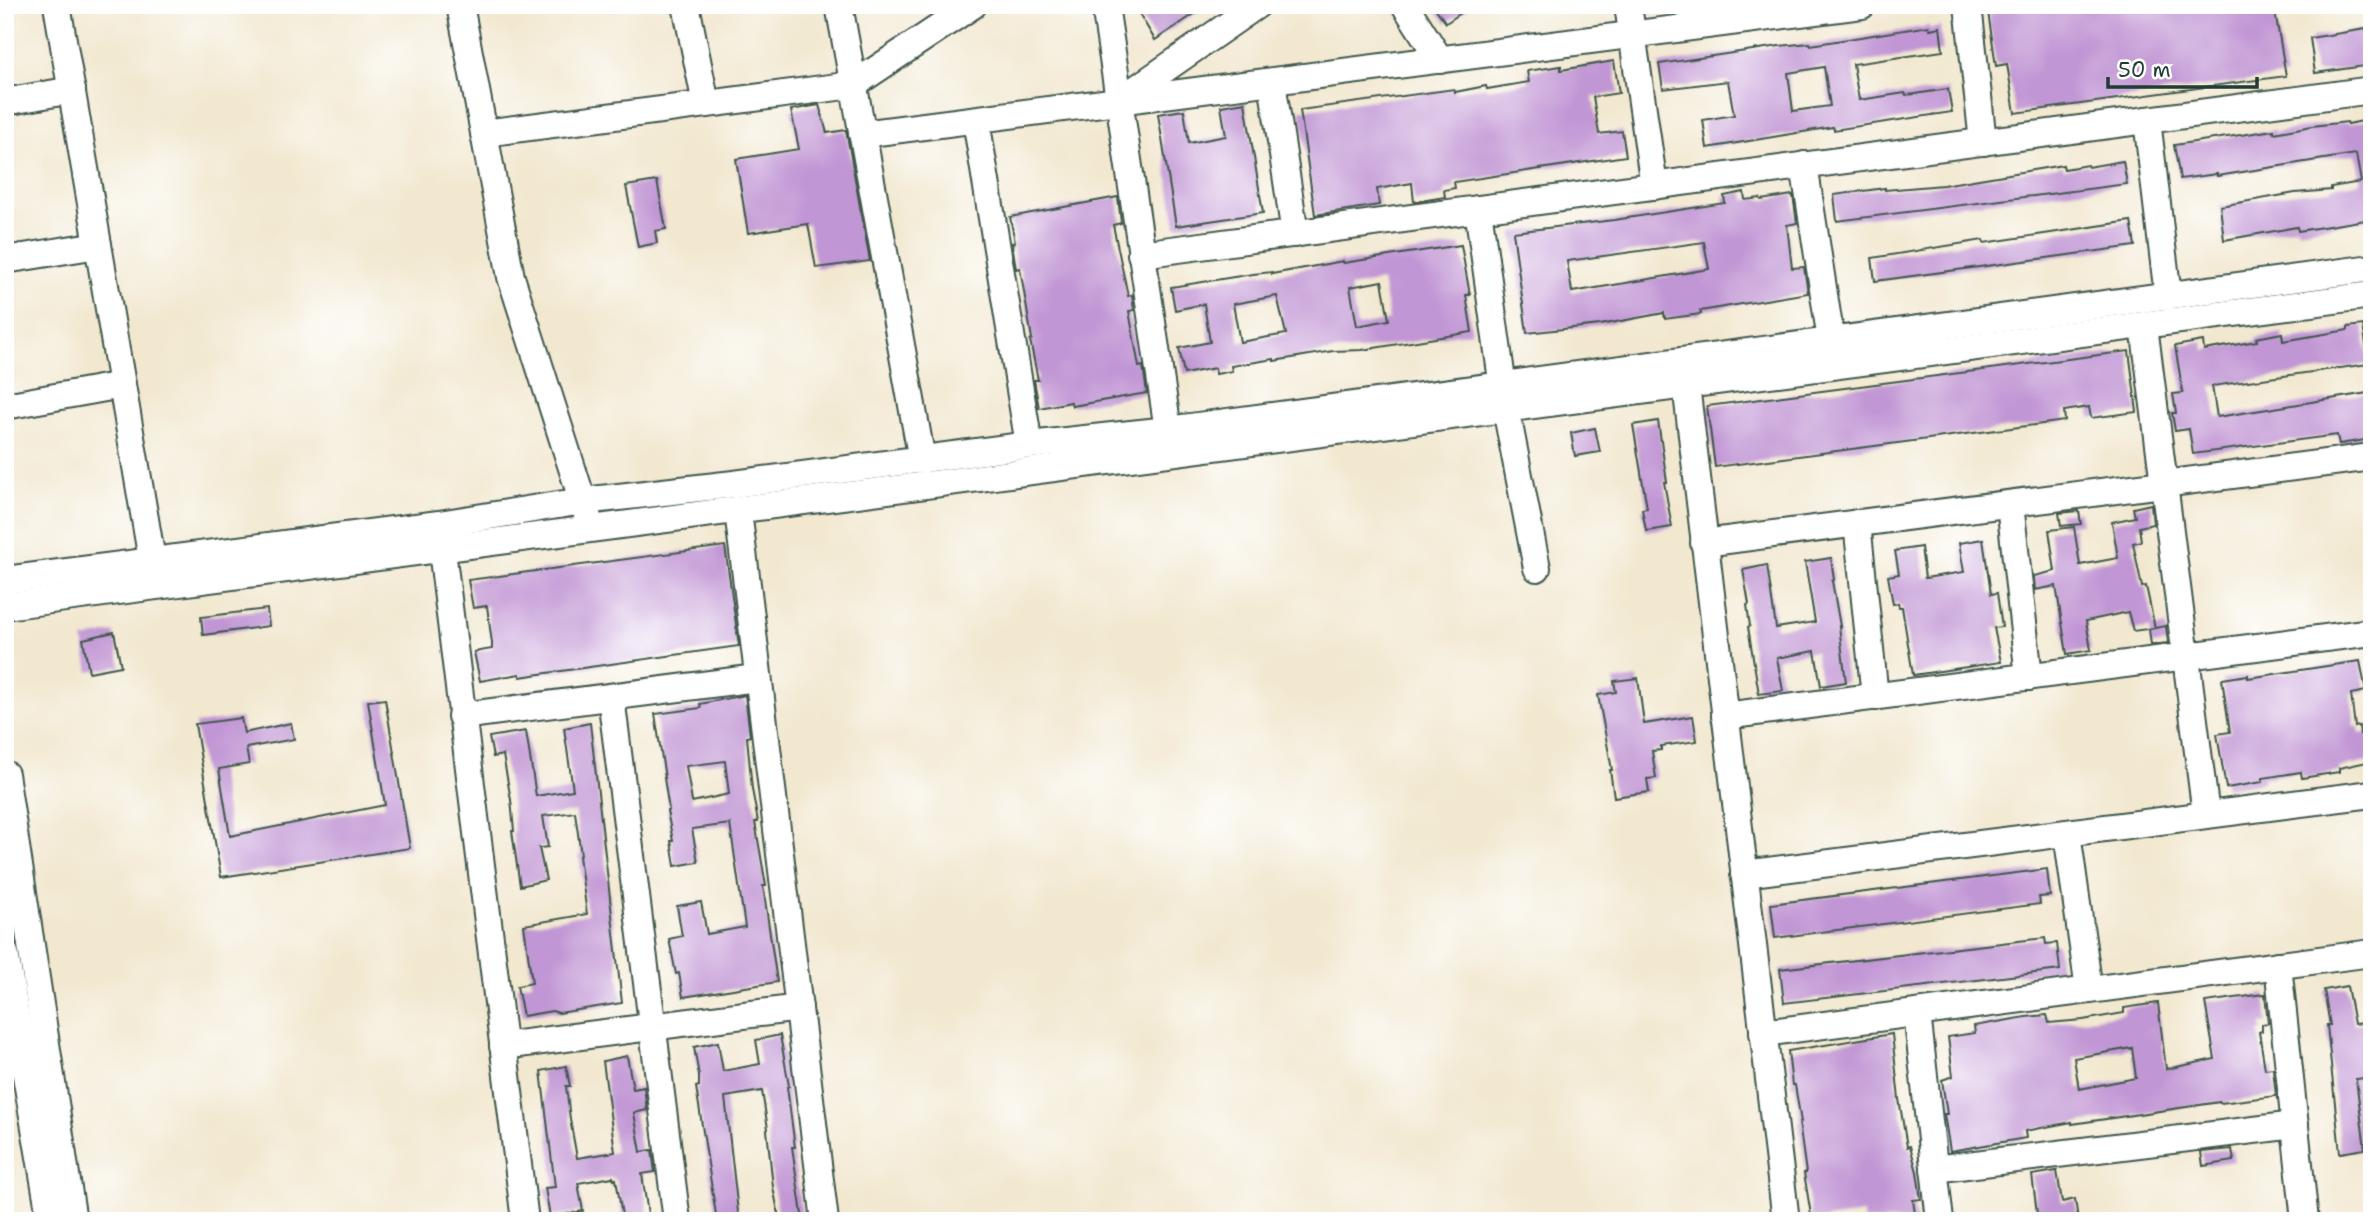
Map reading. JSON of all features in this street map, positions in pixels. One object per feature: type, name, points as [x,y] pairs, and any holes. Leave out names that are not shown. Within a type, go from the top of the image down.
[{"type":"street","points":[[57,5],[152,560]]},
{"type":"street","points":[[462,5],[512,277],[592,530]]},
{"type":"street","points":[[686,5],[706,104]]},
{"type":"street","points":[[839,5],[922,460]]},
{"type":"street","points":[[484,133],[853,85],[942,15],[973,5]]},
{"type":"street","points":[[1105,5],[1168,430]]},
{"type":"street","points":[[1119,101],[1257,5]]},
{"type":"street","points":[[1405,5],[1440,60]]},
{"type":"street","points":[[1628,5],[1654,186]]},
{"type":"street","points":[[862,134],[1862,5]]},
{"type":"street","points":[[1968,5],[1983,142]]},
{"type":"street","points":[[1272,82],[1295,234]]},
{"type":"street","points":[[5,102],[72,90]]},
{"type":"street","points":[[1141,254],[2372,90]]},
{"type":"street","points":[[976,120],[1029,446]]},
{"type":"street","points":[[2147,120],[2168,296]]},
{"type":"street","points":[[1804,165],[1831,340]]},
{"type":"street","points":[[1478,209],[1506,409],[1537,568]]},
{"type":"street","points":[[5,260],[98,245]]},
{"type":"street","points":[[5,580],[439,524],[583,501],[734,485],[1168,430],[2372,268]]},
{"type":"street","points":[[5,607],[2372,295]]},
{"type":"street","points":[[2144,326],[2206,815]]},
{"type":"street","points":[[5,406],[122,384]]},
{"type":"street","points":[[1686,385],[1786,1221]]},
{"type":"street","points":[[1704,543],[2372,457]]},
{"type":"street","points":[[2010,503],[2029,677]]},
{"type":"street","points":[[738,511],[825,1221]]},
{"type":"street","points":[[1857,523],[1875,697]]},
{"type":"street","points":[[442,550],[525,1221]]},
{"type":"street","points":[[1725,716],[2372,632]]},
{"type":"street","points":[[461,716],[757,678]]},
{"type":"street","points":[[611,697],[677,1221]]},
{"type":"street","points":[[5,774],[74,1221]]},
{"type":"street","points":[[1744,874],[2372,794]]},
{"type":"street","points":[[2067,833],[2089,990]]},
{"type":"street","points":[[5,953],[51,1221]]},
{"type":"street","points":[[1763,1033],[2372,953]]},
{"type":"street","points":[[2278,965],[2305,1221]]},
{"type":"street","points":[[503,1045],[799,1008]]},
{"type":"street","points":[[1917,1013],[1940,1221]]},
{"type":"street","points":[[1934,1169],[2295,1125]]},
{"type":"building","points":[[1134,5],[1208,5],[1155,40]]},
{"type":"building","points":[[1433,5],[1473,5],[1446,23]]},
{"type":"building","points":[[1987,5],[2025,5],[2026,9],[2047,5],[2274,5],[2286,76],[2015,113],[2007,64],[1996,66]]},
{"type":"building","points":[[1929,26],[1930,29],[1940,27],[1943,51],[1853,64],[1859,100],[1948,89],[1952,112],[1834,130],[1833,127],[1707,148],[1703,120],[1734,115],[1728,81],[1663,89],[1659,64],[1779,46],[1811,45]],"holes":[[[1824,67],[1830,106],[1793,111],[1788,73]]]},
{"type":"building","points":[[2372,28],[2372,65],[2315,73],[2310,38]]},
{"type":"building","points":[[1614,61],[1619,93],[1593,97],[1599,134],[1622,131],[1626,156],[1454,182],[1455,188],[1444,190],[1445,197],[1414,202],[1412,183],[1377,189],[1379,205],[1315,215],[1300,110],[1454,89],[1455,92],[1486,86],[1487,89],[1529,82],[1527,71],[1561,66],[1561,70]]},
{"type":"building","points":[[1245,102],[1263,213],[1176,226],[1158,114],[1184,110],[1189,143],[1226,136],[1221,106]]},
{"type":"building","points":[[819,105],[827,133],[846,130],[870,261],[816,268],[808,224],[748,233],[736,159],[799,149],[791,110]]},
{"type":"building","points":[[2372,119],[2372,219],[2298,231],[2297,227],[2224,240],[2220,206],[2295,193],[2331,190],[2331,187],[2361,182],[2356,154],[2217,176],[2180,179],[2174,145]]},
{"type":"building","points":[[2123,161],[2127,184],[1837,221],[1834,195],[1885,188],[1943,185],[2063,165],[2064,169]]},
{"type":"building","points":[[657,181],[666,229],[655,231],[657,243],[638,247],[626,186]]},
{"type":"building","points":[[1744,192],[1745,200],[1761,200],[1793,195],[1797,223],[1787,225],[1792,268],[1804,267],[1808,293],[1700,311],[1701,314],[1665,319],[1664,313],[1600,325],[1527,333],[1513,232],[1725,203],[1724,196]],"holes":[[[1704,242],[1709,269],[1572,292],[1567,261]]]},
{"type":"building","points":[[1118,197],[1121,223],[1113,225],[1128,296],[1132,295],[1134,310],[1129,311],[1139,367],[1143,366],[1147,393],[1072,406],[1071,402],[1039,408],[1034,380],[1038,380],[1030,340],[1032,339],[1020,268],[1016,269],[1012,243],[1015,242],[1010,217]]},
{"type":"building","points":[[2131,221],[2135,246],[1875,281],[1872,258],[1983,240],[1984,243]]},
{"type":"building","points":[[1461,245],[1470,295],[1466,295],[1472,332],[1362,350],[1333,351],[1231,366],[1232,371],[1216,374],[1215,368],[1184,374],[1179,348],[1210,342],[1204,304],[1175,310],[1171,287]],"holes":[[[1382,281],[1389,320],[1357,326],[1350,287]],[[1277,296],[1286,334],[1240,342],[1233,304]]]},
{"type":"building","points":[[2363,325],[2369,364],[2212,386],[2217,417],[2368,393],[2372,439],[2339,444],[2337,435],[2193,454],[2189,429],[2175,431],[2173,394],[2183,393],[2175,346],[2203,341],[2204,350],[2257,341],[2256,338],[2282,333],[2283,341]]},
{"type":"building","points":[[2129,351],[2137,412],[2091,418],[2089,407],[2064,411],[2065,421],[1715,467],[1707,406]]},
{"type":"building","points":[[1658,421],[1672,527],[1646,531],[1642,509],[1647,508],[1633,425]]},
{"type":"building","points":[[1595,428],[1600,452],[1575,456],[1571,433]]},
{"type":"building","points":[[2151,504],[2153,524],[2139,527],[2141,541],[2133,543],[2142,587],[2146,586],[2155,628],[2133,631],[2128,612],[2086,621],[2091,650],[2067,654],[2056,586],[2035,590],[2034,576],[2055,571],[2049,530],[2074,527],[2080,565],[2118,558],[2112,522],[2135,517],[2133,508]]},
{"type":"building","points":[[2079,511],[2081,524],[2061,526],[2059,513]]},
{"type":"building","points":[[1983,539],[1991,594],[1997,593],[2002,627],[1994,628],[2001,662],[1913,675],[1902,607],[1899,607],[1898,603],[1893,604],[1888,576],[1899,574],[1895,551],[1921,547],[1925,578],[1964,572],[1959,543]]},
{"type":"building","points":[[725,546],[739,646],[480,681],[474,652],[492,649],[492,643],[487,606],[473,608],[468,580]]},
{"type":"building","points":[[1831,558],[1846,682],[1821,686],[1815,651],[1777,658],[1783,691],[1759,694],[1748,627],[1749,604],[1743,570],[1767,565],[1776,628],[1815,622],[1805,562]]},
{"type":"building","points":[[267,609],[269,626],[203,635],[201,617]]},
{"type":"building","points":[[2166,626],[2168,643],[2151,645],[2149,629]]},
{"type":"building","points":[[114,632],[121,666],[89,672],[83,639]]},
{"type":"building","points":[[2360,661],[2366,691],[2351,694],[2355,727],[2359,726],[2360,734],[2370,732],[2372,761],[2339,768],[2339,772],[2302,778],[2301,772],[2226,788],[2217,734],[2230,732],[2222,679],[2248,675],[2248,678]]},
{"type":"building","points":[[1638,678],[1644,724],[1693,716],[1697,741],[1661,746],[1661,750],[1652,751],[1656,778],[1647,779],[1649,792],[1614,797],[1612,770],[1598,695],[1616,692],[1614,681]]},
{"type":"building","points":[[745,695],[752,789],[758,822],[755,822],[766,886],[763,886],[777,982],[683,997],[669,939],[682,936],[677,906],[701,902],[707,934],[745,927],[730,824],[692,829],[698,862],[675,866],[655,714],[701,708],[700,704]],"holes":[[[725,761],[729,794],[692,802],[686,766]]]},
{"type":"building","points":[[385,699],[410,848],[221,877],[195,724],[241,718],[244,733],[291,723],[294,739],[246,748],[249,764],[219,769],[230,836],[385,805],[368,701]]},
{"type":"building","points":[[590,723],[622,1003],[523,1016],[517,986],[532,983],[524,925],[587,914],[581,855],[575,812],[543,816],[548,847],[539,848],[546,880],[520,886],[512,831],[511,800],[503,755],[493,757],[489,737],[526,731],[536,796],[573,790],[564,728]]},
{"type":"building","points":[[2047,869],[2050,896],[2039,897],[2040,904],[1775,938],[1771,904]]},
{"type":"building","points":[[2045,938],[2046,944],[2057,943],[2060,970],[1784,1003],[1780,969]]},
{"type":"building","points":[[2347,986],[2354,1024],[2372,1022],[2372,1077],[2356,1079],[2365,1149],[2340,1153],[2327,1025],[2330,1025],[2324,990]]},
{"type":"building","points":[[2265,994],[2268,1023],[2262,1024],[2262,1031],[2259,1032],[2265,1069],[2273,1068],[2276,1096],[2072,1122],[2025,1131],[2026,1138],[1950,1151],[1942,1080],[1953,1076],[1948,1037],[1975,1033],[1974,1026],[2026,1017],[2047,1015],[2049,1023],[2083,1020],[2124,1013],[2124,1008],[2158,1003],[2166,1069],[2215,1059],[2205,1002]],"holes":[[[2132,1048],[2136,1078],[2079,1089],[2074,1058]]]},
{"type":"building","points":[[1892,1034],[1907,1147],[1910,1146],[1921,1199],[1913,1200],[1916,1221],[1863,1221],[1863,1214],[1812,1221],[1804,1173],[1801,1122],[1795,1085],[1792,1085],[1788,1051]]},
{"type":"building","points":[[780,1035],[789,1086],[795,1147],[792,1147],[803,1221],[780,1221],[773,1187],[762,1091],[725,1097],[739,1221],[717,1221],[696,1087],[699,1086],[699,1076],[694,1047],[718,1042],[723,1071],[760,1064],[756,1040]]},
{"type":"building","points":[[627,1056],[633,1089],[644,1087],[647,1110],[634,1113],[641,1152],[652,1150],[655,1172],[642,1174],[649,1221],[623,1221],[616,1179],[613,1177],[578,1183],[583,1211],[550,1217],[545,1188],[555,1187],[541,1071],[566,1066],[570,1086],[566,1086],[577,1158],[615,1152],[603,1061]]},
{"type":"building","points":[[2232,1149],[2234,1161],[2203,1166],[2201,1152]]},
{"type":"building","points":[[2057,1171],[2062,1202],[2075,1199],[2078,1219],[2038,1221],[2032,1175]]}]
